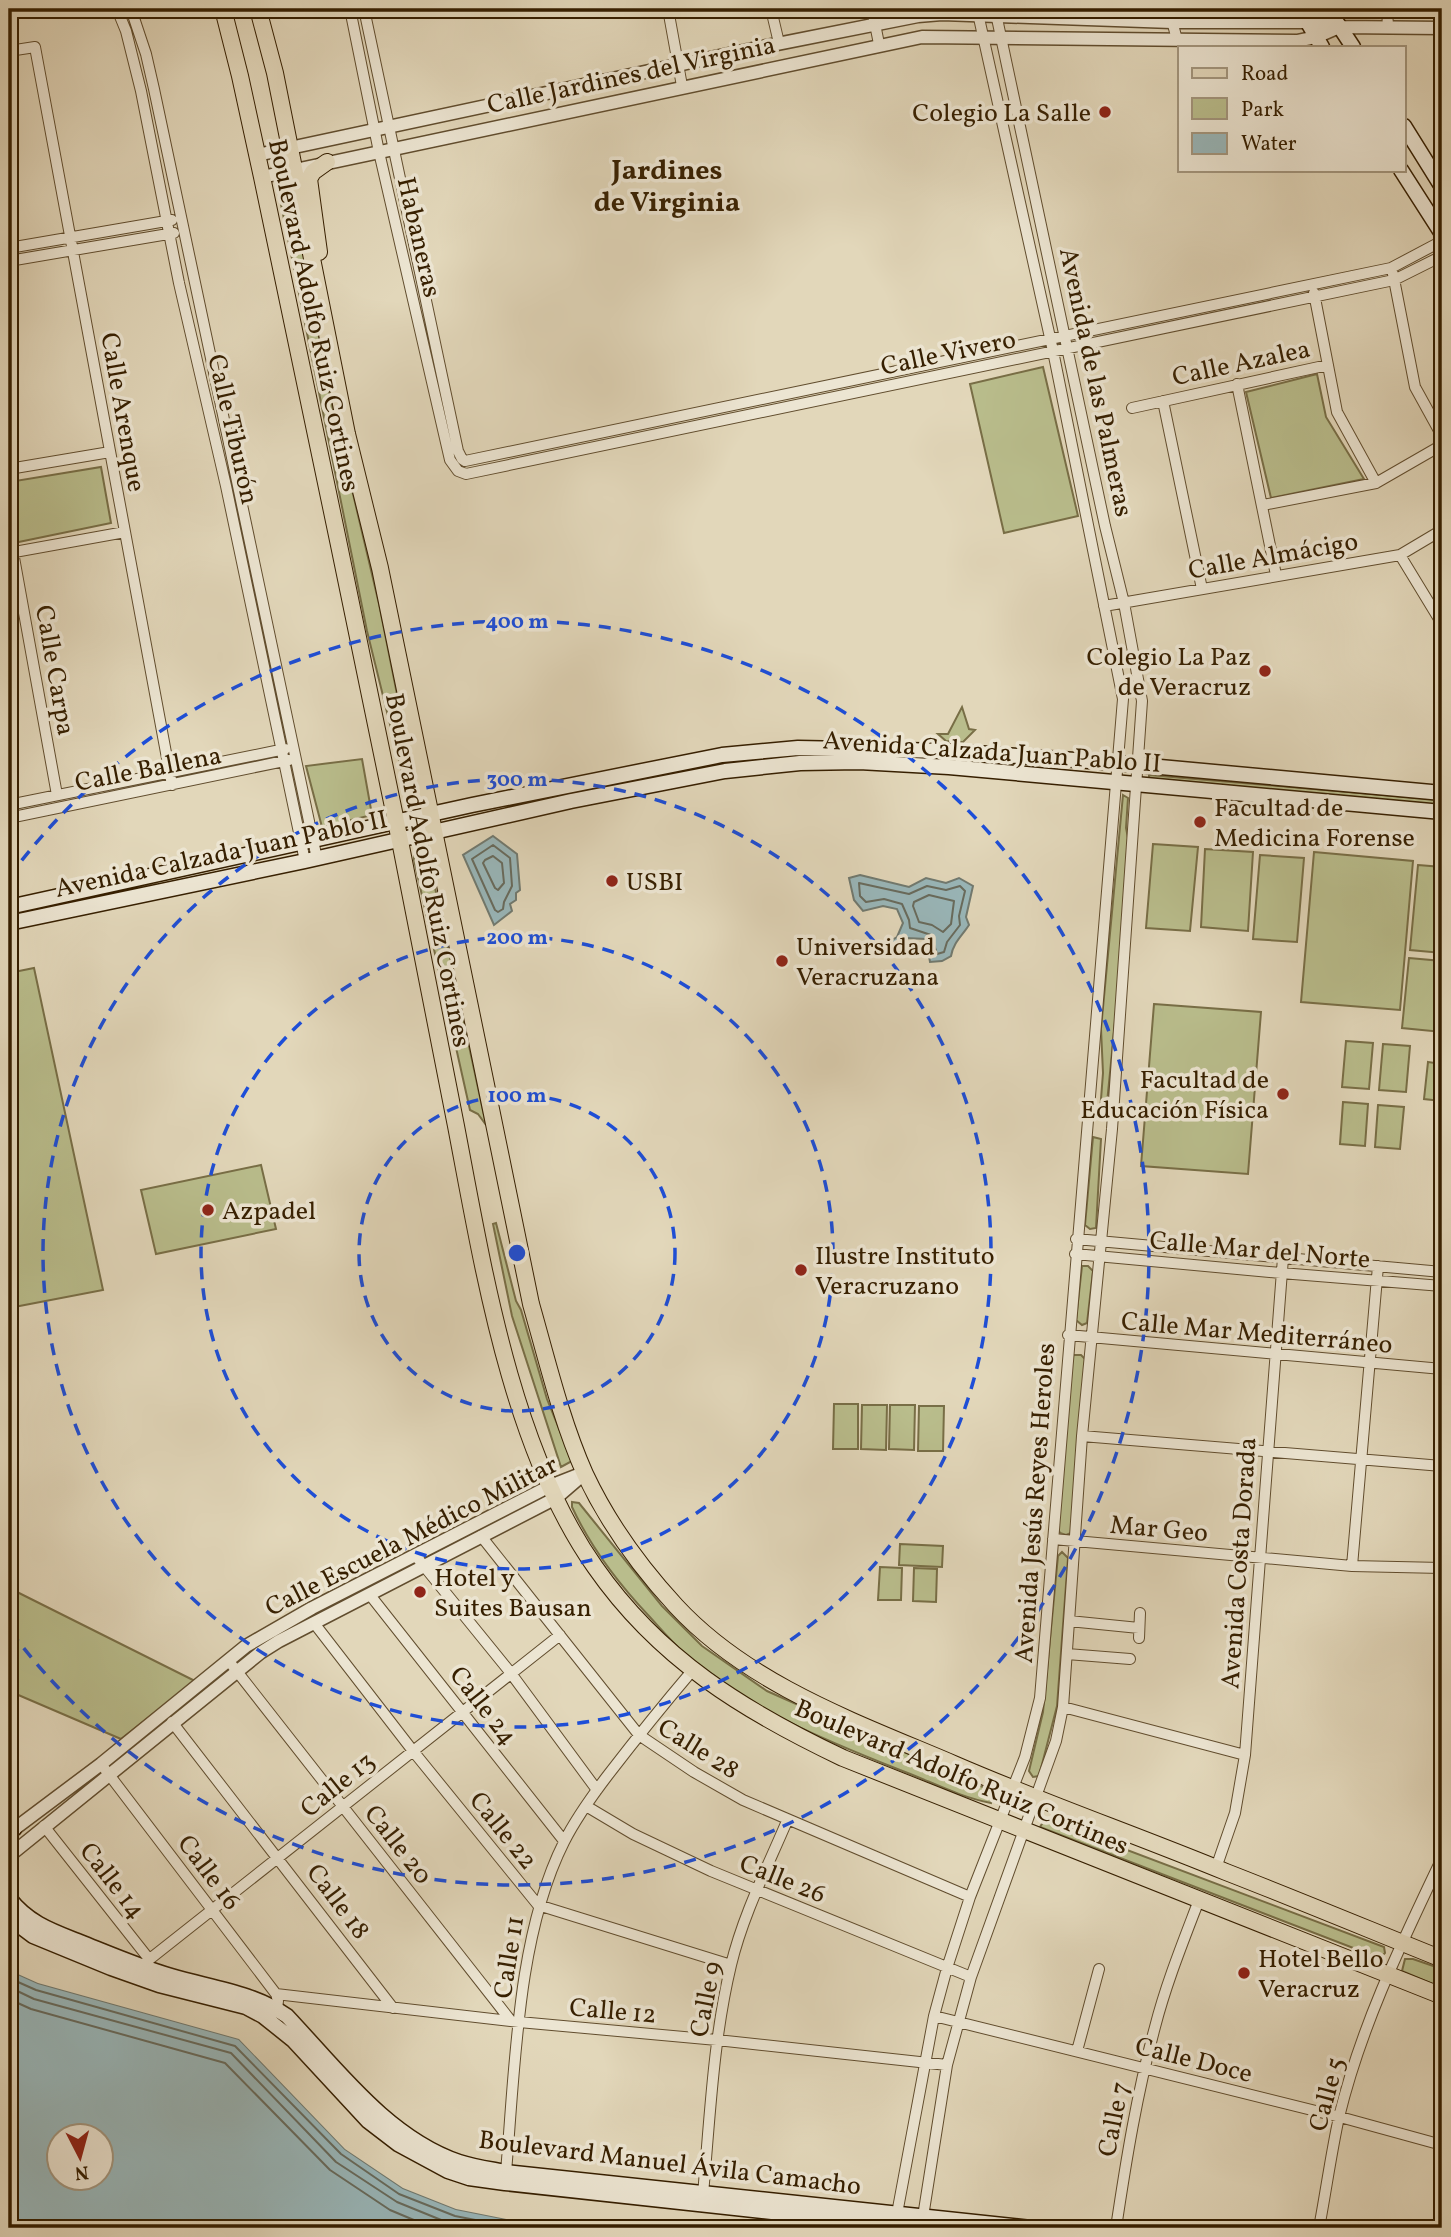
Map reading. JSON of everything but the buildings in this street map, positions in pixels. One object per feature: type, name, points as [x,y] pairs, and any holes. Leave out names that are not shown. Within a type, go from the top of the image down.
[{"type":"main road","name":"Boulevard Adolfo Ruiz Cortines","points":[[223,9],[262,177],[400,840],[487,1283],[513,1381],[553,1492],[601,1576],[646,1628],[692,1671],[746,1708],[786,1731],[843,1758],[1442,1996]]},
{"type":"main road","name":"Boulevard Adolfo Ruiz Cortines","points":[[258,9],[275,73],[347,434],[376,548],[531,1304],[548,1365],[585,1473],[606,1514],[679,1609],[720,1645],[761,1673],[817,1704],[1013,1790],[1442,1959]]},
{"type":"main road","points":[[1328,9],[1352,46]]},
{"type":"main road","points":[[1304,15],[1319,42]]},
{"type":"main road","points":[[1406,129],[1442,187]]},
{"type":"main road","points":[[321,307],[317,228],[309,186],[313,172],[327,162]]},
{"type":"main road","points":[[1402,172],[1442,234]]},
{"type":"main road","name":"Avenida Calzada Juan Pablo II","points":[[9,907],[431,814],[722,755],[798,748],[948,751],[1117,763],[1442,793]]},
{"type":"main road","points":[[948,751],[949,767]]},
{"type":"main road","points":[[722,755],[725,771]]},
{"type":"main road","name":"Avenida Calzada Juan Pablo II","points":[[9,923],[311,860],[571,801],[725,771],[800,763],[949,767],[1442,812]]},
{"type":"main road","points":[[104,887],[107,903]]},
{"type":"main road","name":"Boulevard Manuel Ávila Camacho","points":[[9,1898],[20,1912],[44,1928],[145,1963],[276,2002],[357,2093],[377,2111],[414,2138],[456,2161],[506,2172],[704,2194],[921,2224],[1031,2228]]},
{"type":"main road","name":"Boulevard Manuel Ávila Camacho","points":[[9,1918],[33,1936],[111,1968],[159,1985],[246,2007],[263,2016],[293,2040],[368,2122],[429,2162],[469,2178],[896,2219]]},
{"type":"street","name":"Calle Tiburón","points":[[117,9],[133,57],[283,762],[307,841]]},
{"type":"street","name":"Calle Tiburón","points":[[131,9],[146,54],[271,642],[295,759],[311,860]]},
{"type":"street","name":"Habaneras","points":[[350,9],[379,152],[450,460],[458,471]]},
{"type":"street","name":"Habaneras","points":[[364,9],[461,459]]},
{"type":"street","points":[[668,9],[682,86]]},
{"type":"street","points":[[771,9],[779,43]]},
{"type":"street","points":[[872,9],[879,44]]},
{"type":"street","points":[[1387,9],[1388,27]]},
{"type":"street","name":"Calle Jardines del Virginia","points":[[257,155],[779,43],[918,16],[977,12],[1304,15],[1340,26]]},
{"type":"street","name":"Avenida de las Palmeras","points":[[977,12],[1053,351],[1122,688],[1117,763]]},
{"type":"street","name":"Avenida de las Palmeras","points":[[996,12],[1142,690],[1137,765]]},
{"type":"street","points":[[1171,15],[1177,40]]},
{"type":"street","points":[[1340,26],[1442,29]]},
{"type":"street","name":"Calle Jardines del Virginia","points":[[262,177],[922,37],[1319,42],[1340,26]]},
{"type":"street","name":"Calle Arenque","points":[[9,51],[35,47],[172,785]]},
{"type":"street","points":[[1014,176],[1031,172]]},
{"type":"street","points":[[9,248],[180,218]]},
{"type":"street","points":[[9,261],[183,231]]},
{"type":"street","name":"Calle Vivero","points":[[461,459],[471,461],[1391,268],[1442,241]]},
{"type":"street","name":"Calle Vivero","points":[[458,471],[470,474],[1394,280],[1442,256]]},
{"type":"street","points":[[405,264],[419,262]]},
{"type":"street","points":[[1391,268],[1415,387],[1442,436]]},
{"type":"street","points":[[1313,284],[1336,412],[1376,483]]},
{"type":"street","points":[[1239,299],[1242,312]]},
{"type":"street","points":[[1191,309],[1193,322]]},
{"type":"street","name":"Calle Azalea","points":[[1132,408],[1328,365]]},
{"type":"street","points":[[1237,384],[1276,575]]},
{"type":"street","points":[[1163,401],[1202,589]]},
{"type":"street","points":[[557,443],[560,455]]},
{"type":"street","points":[[1263,505],[1376,483],[1442,444]]},
{"type":"street","points":[[9,469],[110,452]]},
{"type":"street","name":"Calle Almácigo","points":[[1104,606],[1400,555],[1442,530]]},
{"type":"street","points":[[11,552],[125,531]]},
{"type":"street","name":"Calle Carpa","points":[[11,552],[57,796]]},
{"type":"street","points":[[1400,555],[1442,624]]},
{"type":"street","points":[[259,644],[271,642]]},
{"type":"street","name":"Calle Ballena","points":[[9,806],[292,747]]},
{"type":"street","name":"Calle Ballena","points":[[9,818],[295,759]]},
{"type":"street","name":"Avenida Jesús Reyes Heroles","points":[[896,2219],[934,2016],[947,1968],[970,1897],[1013,1790],[1033,1731],[1040,1698],[1117,763]]},
{"type":"street","name":"Avenida Jesús Reyes Heroles","points":[[921,2224],[947,2065],[958,2022],[971,1977],[1056,1741],[1063,1707],[1090,1338],[1112,1129],[1137,765]]},
{"type":"street","name":"Calle Mar del Norte","points":[[1076,1239],[1442,1272]]},
{"type":"street","name":"Calle Mar del Norte","points":[[1075,1254],[1442,1286]]},
{"type":"street","name":"Avenida Costa Dorada","points":[[1216,1868],[1235,1813],[1245,1755],[1283,1258]]},
{"type":"street","points":[[1352,1566],[1378,1266]]},
{"type":"street","name":"Calle Mar Mediterráneo","points":[[1068,1335],[1442,1369]]},
{"type":"street","points":[[1082,1436],[1442,1466]]},
{"type":"street","name":"Calle Escuela Médico Militar","points":[[10,1830],[172,1722],[279,1641],[481,1536],[585,1473]]},
{"type":"street","name":"Calle Escuela Médico Militar","points":[[9,1856],[104,1769],[246,1646],[312,1608],[415,1555],[553,1492]]},
{"type":"street","name":"Calle 28","points":[[481,1536],[639,1735],[694,1772],[743,1800],[970,1897]]},
{"type":"street","name":"Mar Geo","points":[[1053,1539],[1352,1566],[1442,1568]]},
{"type":"street","points":[[415,1555],[510,1672],[597,1790]]},
{"type":"street","name":"Calle 24","points":[[370,1595],[564,1841]]},
{"type":"street","points":[[1069,1621],[1139,1633],[1140,1613]]},
{"type":"street","name":"Calle 22","points":[[314,1623],[538,1905],[731,1965]]},
{"type":"street","name":"Calle 13","points":[[145,1963],[560,1635]]},
{"type":"street","points":[[1067,1654],[1130,1659]]},
{"type":"street","name":"Calle 20","points":[[228,1660],[515,2022]]},
{"type":"street","name":"Calle 11","points":[[506,2172],[515,2022],[538,1905],[564,1841],[586,1806],[639,1735],[692,1671]]},
{"type":"street","points":[[1063,1707],[1245,1755]]},
{"type":"street","name":"Calle 18","points":[[172,1722],[393,2008]]},
{"type":"street","name":"Calle 16","points":[[104,1769],[213,1910],[276,2002]]},
{"type":"street","name":"Calle 26","points":[[586,1806],[633,1834],[757,1890],[971,1977]]},
{"type":"street","name":"Calle 9","points":[[704,2194],[717,2040],[731,1965],[757,1890],[787,1821]]},
{"type":"street","name":"Calle 14","points":[[44,1826],[145,1963]]},
{"type":"street","name":"Calle 5","points":[[1319,2228],[1339,2117],[1360,2047],[1388,1974],[1442,1858]]},
{"type":"street","name":"Calle 7","points":[[1116,2228],[1130,2134],[1145,2068],[1168,1983],[1199,1900]]},
{"type":"street","points":[[1077,2051],[1099,1969]]},
{"type":"street","name":"Calle 12","points":[[276,2002],[393,2008],[947,2065]]},
{"type":"street","name":"Calle Doce","points":[[934,2016],[1442,2145]]},
{"type":"green space","points":[[279,181],[287,184],[307,269],[328,388],[379,604],[413,774],[420,796],[413,800],[408,797],[367,631],[280,199]]},
{"type":"green space","points":[[1043,367],[1078,516],[1004,533],[970,384]]},
{"type":"green space","points":[[1317,374],[1326,417],[1364,479],[1271,498],[1246,392]]},
{"type":"green space","points":[[101,467],[111,523],[9,544],[9,482]]},
{"type":"green space","points":[[962,707],[969,729],[975,730],[963,742],[946,741],[938,734],[948,734]]},
{"type":"green space","points":[[362,759],[372,815],[322,827],[306,766]]},
{"type":"green space","points":[[1149,775],[1442,800],[1442,806],[1149,779]]},
{"type":"green space","points":[[1123,795],[1128,798],[1128,838],[1106,1113],[1100,1112],[1103,1073],[1101,1029]]},
{"type":"green space","points":[[1153,844],[1198,847],[1190,931],[1146,928]]},
{"type":"green space","points":[[1205,849],[1253,852],[1248,931],[1201,927]]},
{"type":"green space","points":[[418,851],[428,855],[486,1125],[478,1114],[470,1110],[414,860]]},
{"type":"green space","points":[[1314,852],[1413,861],[1400,1010],[1301,1002]]},
{"type":"green space","points":[[1260,855],[1304,858],[1297,942],[1253,939]]},
{"type":"green space","points":[[1418,865],[1442,867],[1442,953],[1410,950]]},
{"type":"green space","points":[[1409,958],[1442,961],[1442,1032],[1402,1028]]},
{"type":"green space","points":[[34,968],[103,1290],[9,1308],[9,973]]},
{"type":"green space","points":[[1154,1004],[1261,1012],[1248,1174],[1141,1166]]},
{"type":"green space","points":[[1346,1041],[1373,1043],[1369,1089],[1342,1087]]},
{"type":"green space","points":[[1383,1044],[1410,1046],[1406,1092],[1379,1090]]},
{"type":"green space","points":[[1428,1062],[1442,1064],[1441,1101],[1424,1099]]},
{"type":"green space","points":[[1343,1102],[1368,1104],[1365,1146],[1340,1144]]},
{"type":"green space","points":[[1378,1105],[1404,1107],[1400,1149],[1375,1147]]},
{"type":"green space","points":[[1093,1137],[1101,1139],[1096,1228],[1090,1229],[1085,1225]]},
{"type":"green space","name":"Azpadel","points":[[261,1165],[276,1229],[156,1254],[141,1190]]},
{"type":"green space","points":[[496,1223],[516,1301],[547,1399],[572,1461],[561,1467],[512,1316],[493,1224]]},
{"type":"green space","points":[[1082,1266],[1088,1266],[1093,1271],[1087,1323],[1082,1325],[1076,1320]]},
{"type":"green space","points":[[1074,1355],[1081,1355],[1086,1360],[1071,1533],[1066,1535],[1058,1529]]},
{"type":"green space","points":[[834,1404],[858,1404],[858,1449],[833,1449]]},
{"type":"green space","points":[[862,1405],[887,1405],[886,1450],[861,1449]]},
{"type":"green space","points":[[890,1405],[915,1405],[914,1450],[889,1449]]},
{"type":"green space","points":[[919,1406],[944,1406],[943,1451],[918,1451]]},
{"type":"green space","points":[[572,1502],[579,1503],[662,1606],[702,1646],[767,1691],[994,1792],[991,1803],[956,1793],[815,1735],[761,1707],[709,1674],[675,1645],[615,1577],[588,1537]]},
{"type":"green space","points":[[900,1544],[943,1546],[942,1567],[899,1565]]},
{"type":"green space","points":[[1062,1552],[1068,1558],[1057,1706],[1039,1776],[1033,1777],[1029,1771],[1043,1712],[1058,1556]]},
{"type":"green space","points":[[880,1567],[902,1568],[901,1600],[878,1600]]},
{"type":"green space","points":[[914,1568],[937,1569],[936,1602],[913,1601]]},
{"type":"green space","points":[[9,1588],[195,1681],[121,1739],[9,1691]]},
{"type":"green space","points":[[1045,1819],[1384,1947],[1385,1953],[1381,1957],[1374,1956],[1040,1827]]},
{"type":"green space","points":[[1405,1959],[1442,1969],[1442,1988],[1402,1971]]},
{"type":"water","points":[[493,836],[517,854],[520,890],[516,893],[516,900],[510,904],[512,911],[494,925],[463,855]]},
{"type":"water","points":[[860,875],[909,887],[926,878],[946,883],[959,878],[973,886],[966,917],[969,925],[956,943],[951,956],[942,961],[930,962],[926,939],[906,938],[902,950],[891,951],[889,942],[897,937],[903,923],[897,909],[883,906],[863,911],[854,900],[849,878]]},
{"type":"water","points":[[9,1970],[38,1983],[239,2039],[345,2149],[403,2188],[456,2209],[521,2222],[575,2228],[9,2228]]},
{"type":"pier","points":[[9,1966],[40,1980],[241,2036],[348,2146],[405,2185],[457,2206],[576,2225],[579,2228],[521,2222],[456,2209],[403,2188],[345,2149],[239,2039],[38,1983],[9,1970]]},
{"type":"place","name":"Colegio La Salle","points":[[1105,112]]},
{"type":"place","name":"Colegio La Paz de Veracruz","points":[[1265,671]]},
{"type":"place","name":"Facultad de Medicina Forense","points":[[1200,822]]},
{"type":"place","name":"USBI","points":[[612,881]]},
{"type":"place","name":"Universidad Veracruzana","points":[[782,961]]},
{"type":"place","name":"Facultad de Educación Física","points":[[1283,1094]]},
{"type":"place","name":"Azpadel","points":[[208,1210]]},
{"type":"place","name":"Ilustre Instituto Veracruzano","points":[[801,1270]]},
{"type":"place","name":"Hotel y Suites Bausan","points":[[420,1592]]},
{"type":"place","name":"Hotel Bello Veracruz","points":[[1244,1973]]},
{"type":"district","name":"Jardines de Virginia","points":[[667,185]]}]
